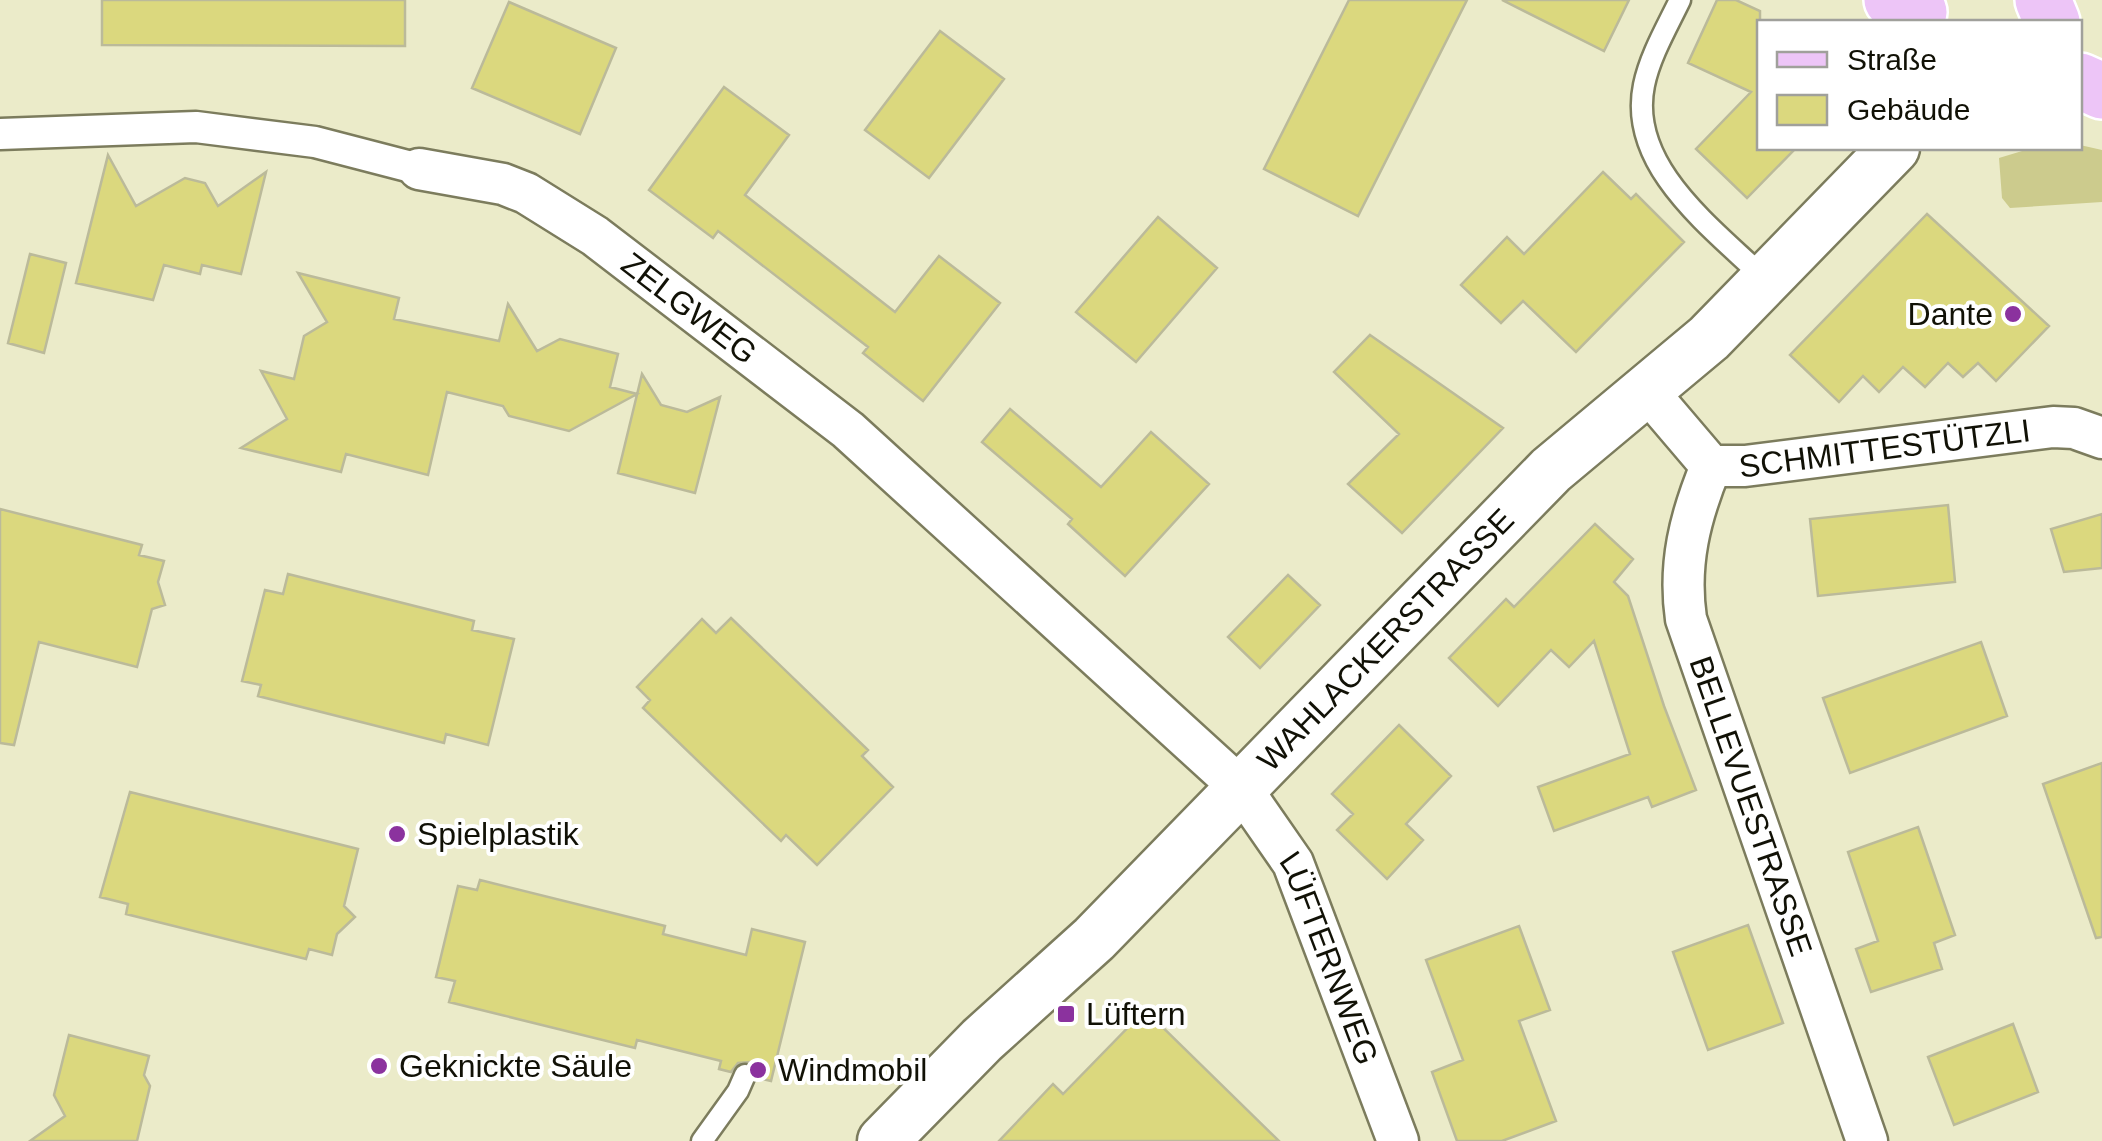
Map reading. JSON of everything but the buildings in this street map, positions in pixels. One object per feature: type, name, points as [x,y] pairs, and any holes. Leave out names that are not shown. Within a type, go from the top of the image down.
[{"type":"street","name":"ZELGWEG","points":[[0,134],[196,127],[315,142],[418,169],[504,184],[526,193],[611,248],[848,430],[1241,788]]},
{"type":"street","name":"WAHLACKERSTRASSE","points":[[883,1141],[1003,1020],[1094,939],[1551,470],[1709,338],[1892,150]]},
{"type":"street","name":"SCHMITTESTÜTZLI","points":[[1648,392],[1711,466],[1746,466],[2054,427],[2099,429]]},
{"type":"street","name":"BELLEVUESTRASSE","points":[[1711,466],[1692,511],[1684,550],[1686,619],[1868,1141]]},
{"type":"street","name":"LÜFTERNWEG","points":[[1241,788],[1293,863],[1398,1141]]},
{"type":"lane","points":[[1680,0],[1644,82],[1643,114],[1649,138],[1658,164],[1682,196],[1766,280]]},
{"type":"lane","points":[[702,1141],[745,1075]]},
{"type":"shaded area","points":[[2082,145],[2102,150],[2102,202],[2010,208],[2002,198],[1999,158],[2025,150],[2082,150]]},
{"type":"place","name":"Dante","points":[[2013,314]]},
{"type":"place","name":"Spielplastik","points":[[397,834]]},
{"type":"place","name":"Lüftern","points":[[1066,1014]]},
{"type":"place","name":"Geknickte Säule","points":[[379,1066]]},
{"type":"place","name":"Windmobil","points":[[758,1070]]}]
